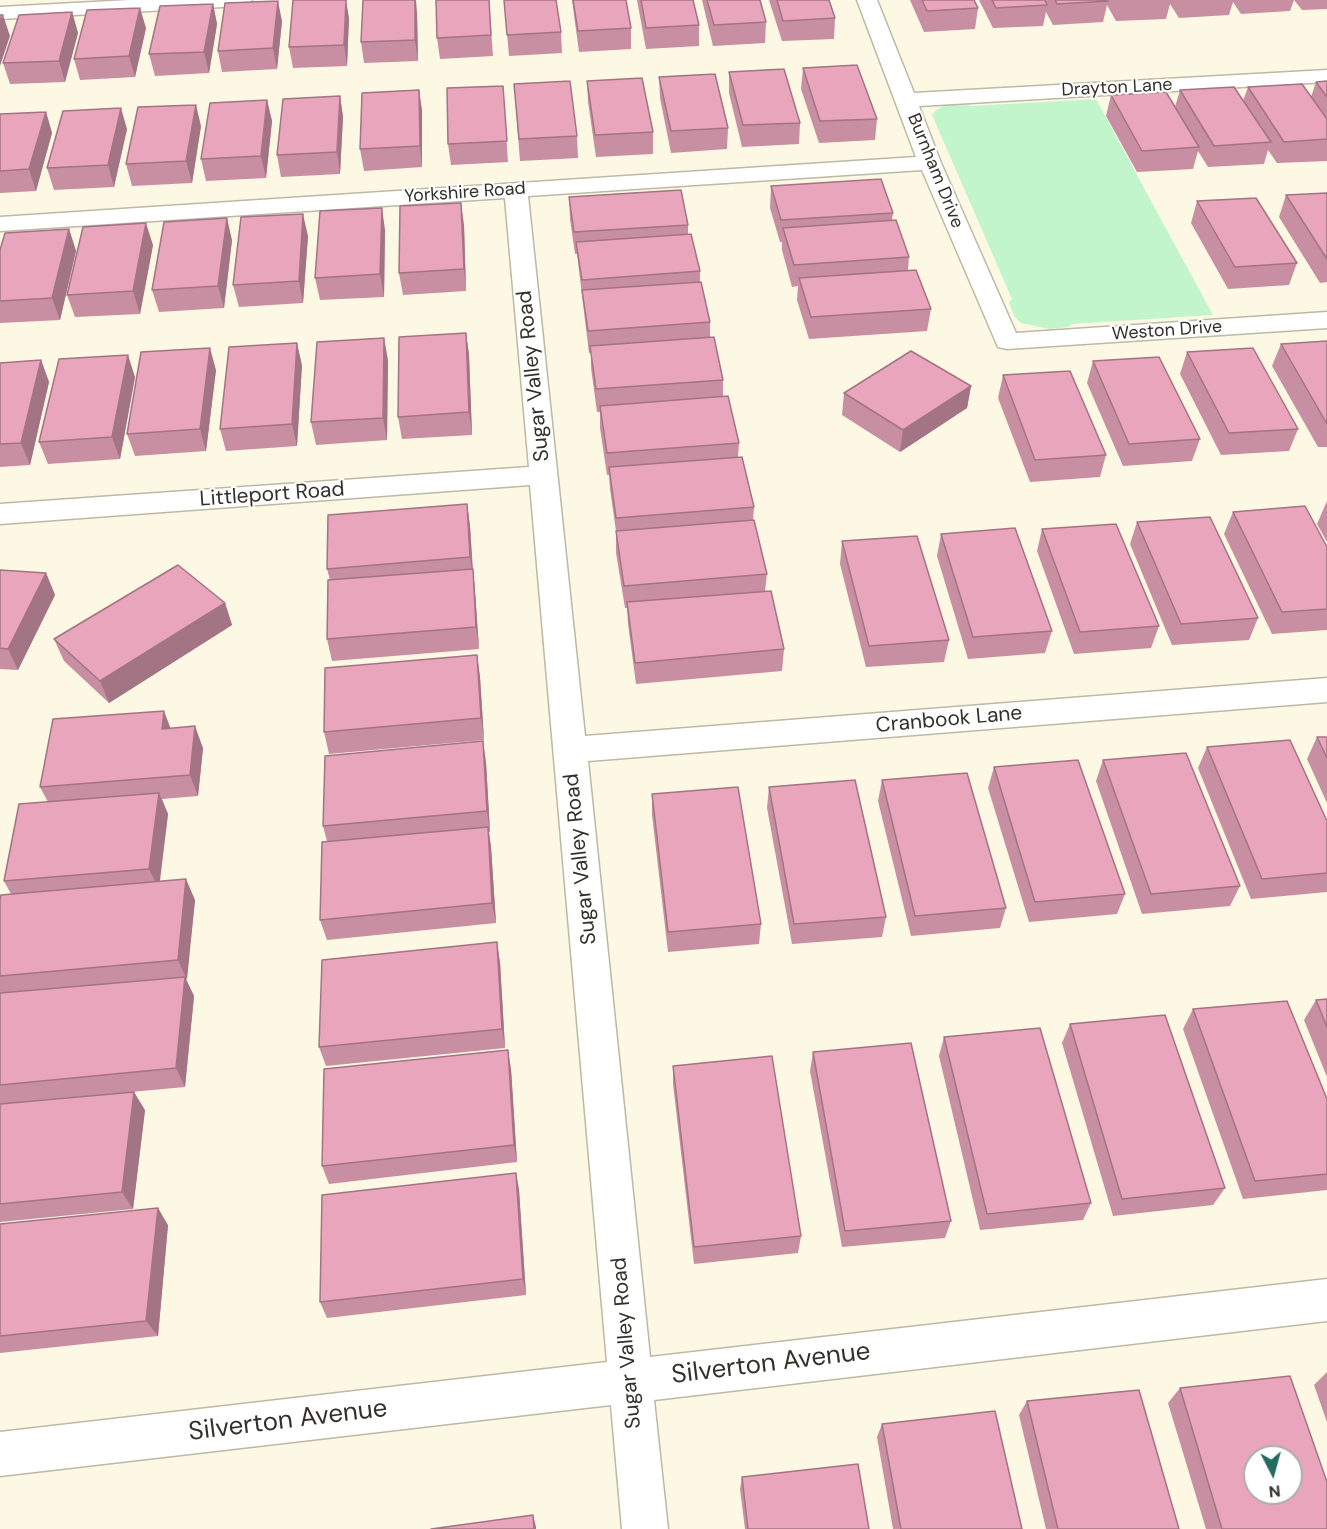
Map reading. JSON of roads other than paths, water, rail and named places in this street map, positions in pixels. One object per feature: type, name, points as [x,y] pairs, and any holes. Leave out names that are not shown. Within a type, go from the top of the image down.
[{"type":"street","points":[[0,13],[242,0]]},
{"type":"street","name":"Burnham Drive","points":[[867,0],[930,163],[1007,341]]},
{"type":"street","name":"Drayton Lane","points":[[906,100],[1327,76]]},
{"type":"street","name":"Yorkshire Road","points":[[0,224],[930,163]]},
{"type":"street","name":"Sugar Valley Road","points":[[516,190],[645,1529]]},
{"type":"street","name":"Weston Drive","points":[[1007,341],[1327,320]]},
{"type":"street","name":"Littleport Road","points":[[0,514],[543,476]]},
{"type":"street","name":"Cranbook Lane","points":[[570,750],[1327,690]]},
{"type":"street","name":"Silverton Avenue","points":[[0,1454],[1327,1300]]}]
